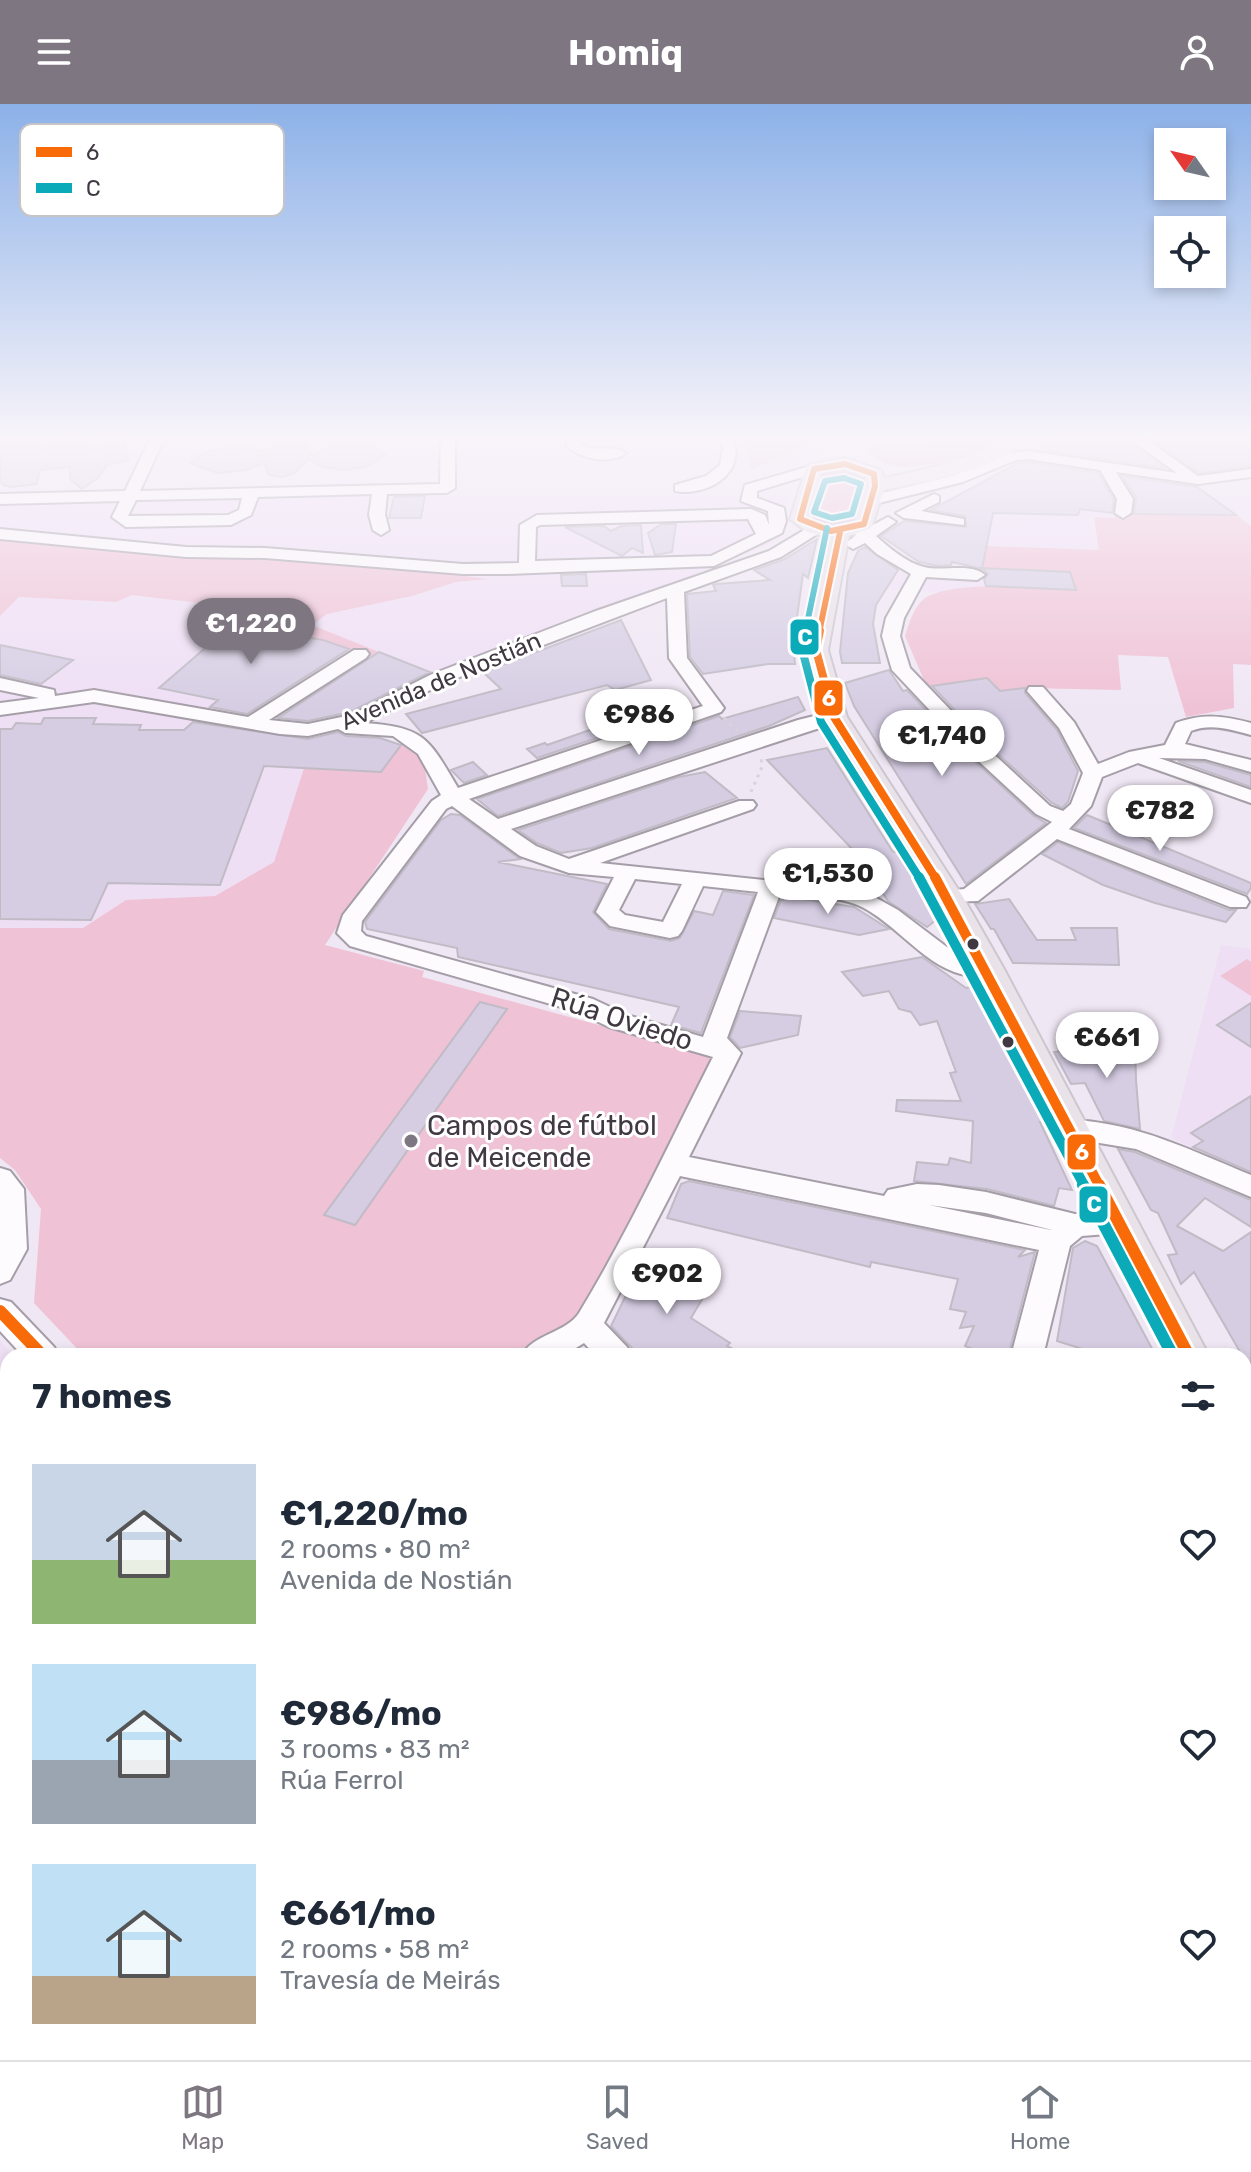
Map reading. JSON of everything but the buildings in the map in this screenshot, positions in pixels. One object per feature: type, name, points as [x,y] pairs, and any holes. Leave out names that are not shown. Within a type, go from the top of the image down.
[{"type":"main road","points":[[824,528],[844,536]]},
{"type":"main road","points":[[854,528],[844,536],[816,650],[834,717],[948,897],[1185,1348]]},
{"type":"street","points":[[527,568],[528,528]]},
{"type":"street","points":[[762,528],[765,536]]},
{"type":"street","points":[[0,534],[186,552],[265,553],[463,569],[714,561],[776,528]]},
{"type":"street","name":"Avenida de Nostián","points":[[0,709],[94,696],[308,730],[335,726],[382,709],[437,679],[599,616],[775,554],[868,528]]},
{"type":"street","points":[[844,536],[883,551],[920,572],[977,575]]},
{"type":"street","points":[[920,572],[895,618],[891,636],[901,670],[979,751],[1060,825],[1238,902]]},
{"type":"street","points":[[453,797],[714,708],[678,658],[682,588],[645,582]]},
{"type":"street","points":[[252,723],[360,654]]},
{"type":"street","points":[[0,684],[67,699]]},
{"type":"street","points":[[1036,691],[1067,726],[1093,773]]},
{"type":"street","points":[[495,827],[834,717]]},
{"type":"street","points":[[1174,747],[1183,727],[1200,719],[1228,722],[1251,729]]},
{"type":"street","points":[[335,726],[398,731],[426,750],[453,797],[528,851],[569,866],[627,874],[854,895],[887,910],[948,962],[971,971],[988,969]]},
{"type":"street","points":[[948,897],[970,896],[1060,825],[1081,806],[1093,773],[1136,756],[1174,747],[1204,750],[1251,766]]},
{"type":"street","points":[[1136,756],[1251,797]]},
{"type":"street","name":"Rúa Oviedo","points":[[453,797],[439,805],[368,897],[351,920],[349,933],[358,941],[584,1005],[618,1021],[728,1053],[587,1326]]},
{"type":"street","points":[[569,866],[746,805]]},
{"type":"street","points":[[627,874],[607,912],[618,921],[670,931],[695,880]]},
{"type":"street","points":[[728,1053],[714,1040],[771,887]]},
{"type":"street","points":[[1073,1130],[1100,1130],[1157,1144],[1251,1187]]},
{"type":"street","points":[[673,1164],[894,1209],[898,1197],[918,1193],[991,1205],[1065,1234],[1122,1224]]},
{"type":"street","points":[[0,1178],[10,1189],[12,1249],[0,1272]]},
{"type":"street","points":[[1029,1348],[1065,1234]]},
{"type":"street","points":[[0,1311],[35,1348]]},
{"type":"street","points":[[550,1348],[587,1326],[608,1348]]},
{"type":"path","points":[[714,708],[761,757],[762,767],[746,805]]},
{"type":"shaded area","points":[[0,528],[782,528],[780,540],[432,673],[311,625],[327,614],[412,596],[456,582],[483,579],[0,537]]},
{"type":"shaded area","points":[[895,528],[1172,528],[1098,544],[1099,551],[982,568],[986,586],[947,593],[886,589],[894,577],[894,568],[860,548]]},
{"type":"shaded area","points":[[1096,528],[1251,528],[1251,665],[1233,664],[1234,708],[1186,717],[1168,657],[1118,655],[1121,690],[1027,688],[1000,691],[987,678],[927,687],[905,636],[914,611],[925,598],[938,592],[976,587],[1075,589],[1070,572],[982,568],[986,546],[1099,550]]},
{"type":"shaded area","points":[[0,537],[366,565],[488,579],[456,582],[412,596],[327,614],[312,625],[379,652],[371,657],[323,640],[263,630],[270,623],[240,618],[207,604],[132,595],[116,602],[19,597],[0,616]]},
{"type":"shaded area","points":[[132,595],[207,604],[240,618],[270,623],[264,630],[323,640],[371,657],[270,720],[317,724],[288,734],[241,731],[227,766],[304,768],[274,862],[215,896],[126,900],[83,928],[0,928],[0,616],[19,597],[115,602]]},
{"type":"shaded area","points":[[402,744],[424,761],[428,789],[325,945],[424,971],[422,977],[713,1056],[578,1321],[528,1348],[76,1348],[34,1303],[41,1209],[15,1170],[0,1158],[0,928],[83,928],[126,900],[215,896],[274,862],[304,768],[381,772]]},
{"type":"shaded area","points":[[1221,945],[1251,949],[1251,1096],[1191,1132],[1203,1141],[1192,1148],[1171,1138]]},
{"type":"shaded area","points":[[1247,959],[1251,962],[1251,996],[1220,976]]},
{"type":"transit line","name":"6","points":[[820,528],[831,531],[853,528]]},
{"type":"transit line","name":"C","points":[[827,528],[802,649],[821,722],[936,904],[1169,1348]]},
{"type":"transit line","name":"6","points":[[840,532],[816,650],[834,717],[948,897],[1185,1348]]},
{"type":"transit line","name":"6","points":[[0,1311],[35,1348]]},
{"type":"place","name":"Campos de fútbol de Meicende","points":[[411,1141]]}]
